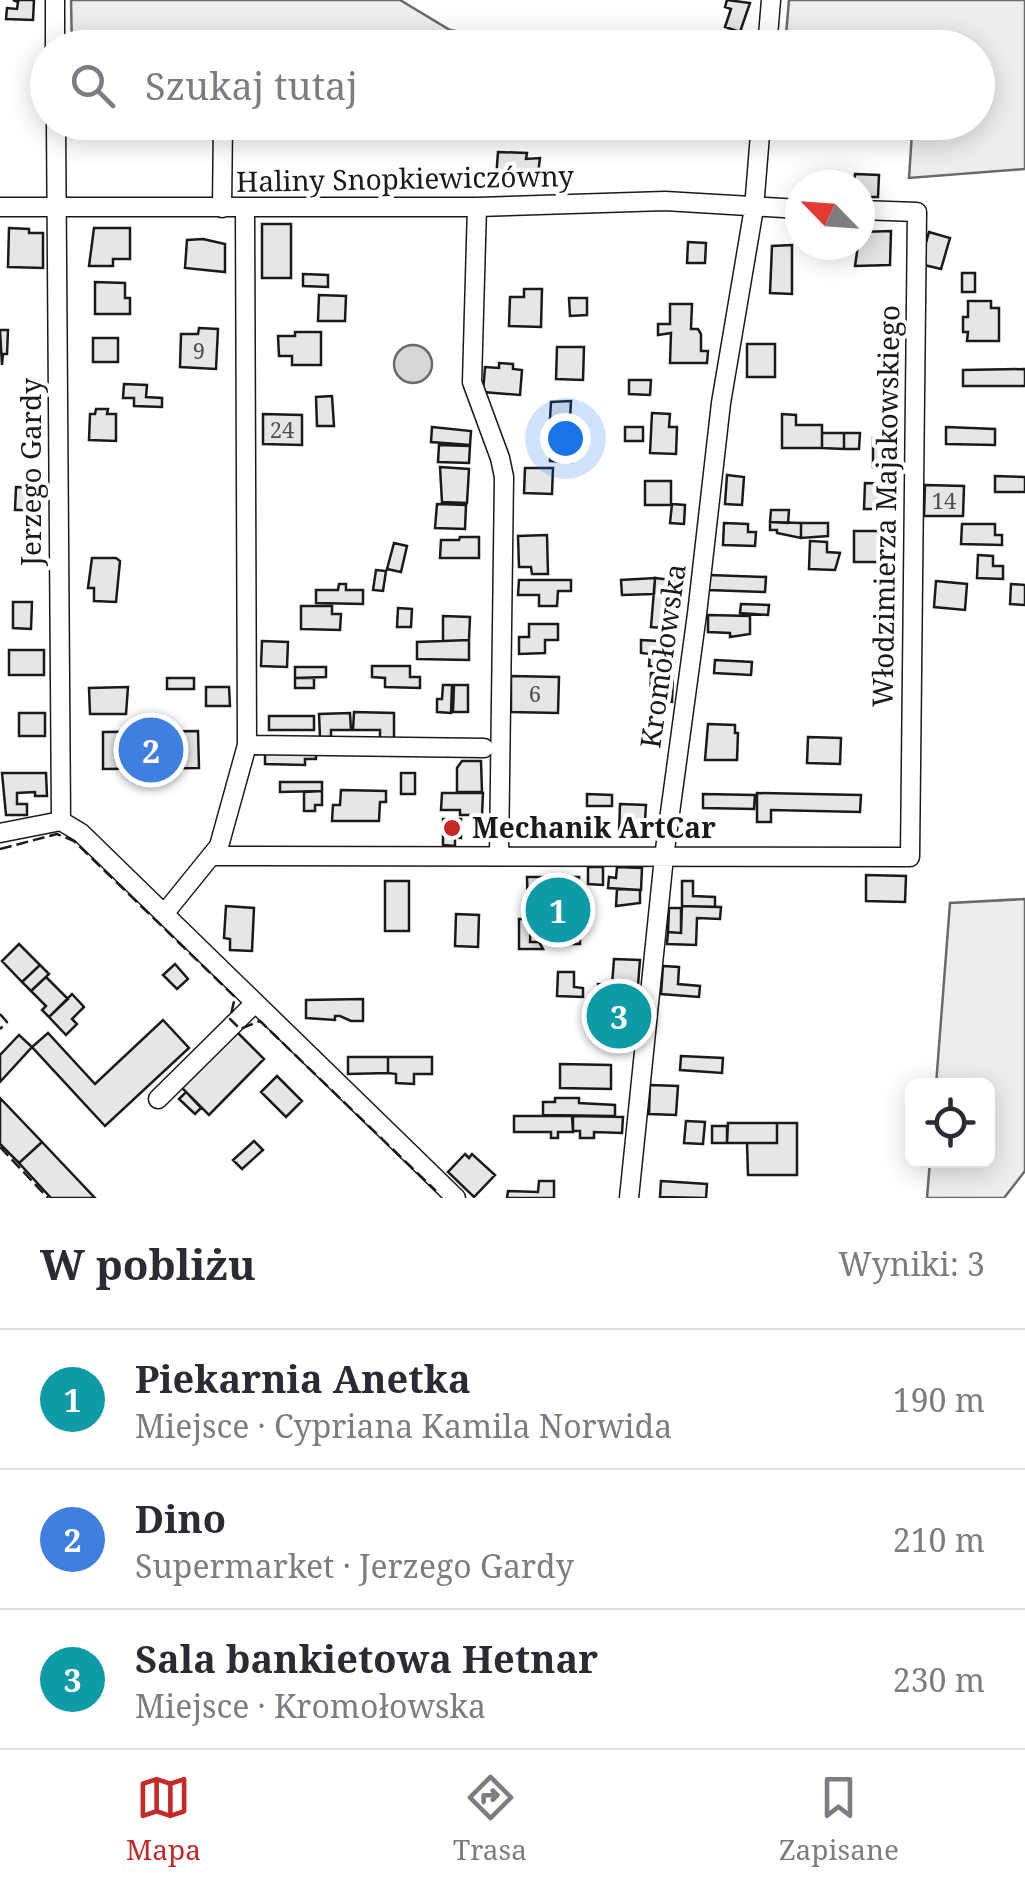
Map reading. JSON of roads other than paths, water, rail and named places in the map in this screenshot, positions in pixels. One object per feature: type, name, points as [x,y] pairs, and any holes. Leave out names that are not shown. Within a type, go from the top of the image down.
[{"type":"street","points":[[54,0],[55,30]]},
{"type":"street","points":[[768,30],[771,0]]},
{"type":"street","name":"Jerzego Gardy","points":[[56,140],[61,821]]},
{"type":"street","points":[[222,208],[223,140]]},
{"type":"street","name":"Kromołowska","points":[[628,1198],[664,857],[722,403],[754,208],[760,140]]},
{"type":"street","name":"Haliny Snopkiewiczówny","points":[[0,207],[477,208],[665,201],[754,208]]},
{"type":"street","points":[[164,914],[213,856],[227,824],[246,746],[245,208]]},
{"type":"street","points":[[477,208],[472,382],[504,478],[499,855]]},
{"type":"street","points":[[754,208],[785,209]]},
{"type":"street","name":"Włodzimierza Majakowskiego","points":[[664,857],[910,857],[916,212],[875,211]]},
{"type":"street","points":[[246,746],[484,748]]},
{"type":"street","points":[[0,832],[61,821],[81,833],[456,1198]]},
{"type":"street","points":[[213,856],[664,857]]},
{"type":"street","points":[[158,1099],[255,1003]]},
{"type":"place","name":"Dino","points":[[151,750]]},
{"type":"place","name":"Mechanik ArtCar","points":[[452,828]]},
{"type":"place","name":"Piekarnia Anetka","points":[[558,910]]},
{"type":"place","name":"Sala bankietowa Hetnar","points":[[619,1016]]}]
